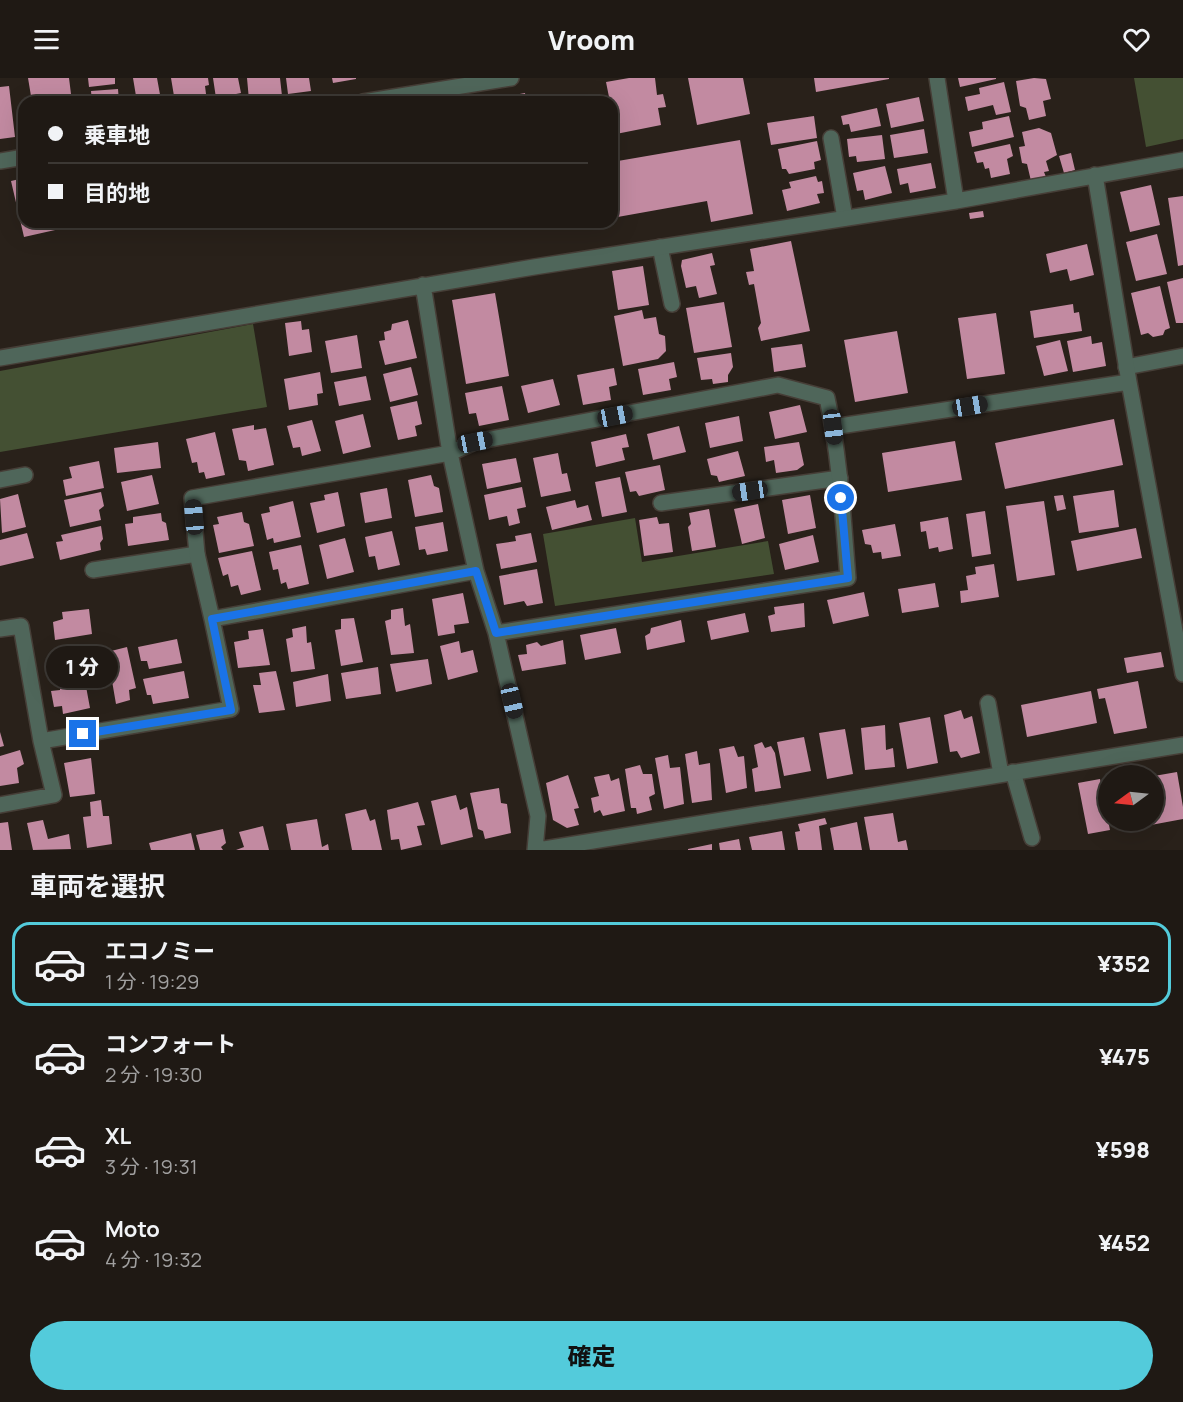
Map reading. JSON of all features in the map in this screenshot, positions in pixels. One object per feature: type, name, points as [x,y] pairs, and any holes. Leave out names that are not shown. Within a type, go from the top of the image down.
[{"type":"street","points":[[400,96],[511,78]]},
{"type":"street","points":[[937,78],[956,201]]},
{"type":"street","points":[[831,138],[845,218]]},
{"type":"street","points":[[0,161],[18,158]]},
{"type":"street","points":[[0,358],[423,285],[956,201],[1183,160]]},
{"type":"street","points":[[1095,176],[1128,374],[1183,674]]},
{"type":"street","points":[[660,247],[672,304]]},
{"type":"street","points":[[423,285],[450,453],[476,571],[496,633],[538,816],[536,850],[1183,745]]},
{"type":"street","points":[[833,427],[1128,374],[1183,356]]},
{"type":"street","points":[[41,741],[231,710],[197,554],[192,498],[450,453],[475,442],[778,385],[827,398],[840,478],[848,578],[496,633]]},
{"type":"street","points":[[0,480],[25,474]]},
{"type":"street","points":[[661,503],[840,478]]},
{"type":"street","points":[[93,570],[197,554]]},
{"type":"street","points":[[212,619],[476,571]]},
{"type":"street","points":[[0,629],[21,626],[41,741],[54,795],[0,805]]},
{"type":"street","points":[[988,704],[1007,773],[1032,838]]},
{"type":"green space","points":[[1134,78],[1183,78],[1183,139],[1146,147]]},
{"type":"green space","points":[[253,324],[267,407],[0,452],[0,371]]},
{"type":"green space","points":[[635,518],[642,562],[768,541],[774,574],[555,606],[543,534]]},
{"type":"building","points":[[28,78],[69,78],[71,96],[31,96]]},
{"type":"building","points":[[88,78],[115,78],[115,84],[89,87]]},
{"type":"building","points":[[133,78],[157,78],[160,96],[136,96]]},
{"type":"building","points":[[171,78],[208,78],[209,85],[205,86],[206,96],[174,96]]},
{"type":"building","points":[[213,78],[238,78],[241,93],[216,96]]},
{"type":"building","points":[[247,78],[280,78],[282,96],[249,96]]},
{"type":"building","points":[[286,78],[309,78],[311,91],[288,94]]},
{"type":"building","points":[[332,78],[356,78],[356,79],[333,83]]},
{"type":"building","points":[[629,78],[655,78],[657,95],[663,94],[666,107],[658,108],[661,125],[618,134],[618,96],[609,96],[606,82]]},
{"type":"building","points":[[688,78],[743,78],[750,114],[697,125]]},
{"type":"building","points":[[814,78],[889,78],[889,79],[816,92]]},
{"type":"building","points":[[958,78],[996,78],[996,79],[960,87]]},
{"type":"building","points":[[1046,79],[1051,99],[1043,101],[1046,116],[1029,120],[1026,108],[1020,106],[1016,81]]},
{"type":"building","points":[[1004,82],[1011,112],[996,115],[993,105],[968,111],[965,97],[980,94],[979,88]]},
{"type":"building","points":[[9,86],[15,137],[0,139],[0,87]]},
{"type":"building","points":[[118,89],[119,96],[91,96],[91,91]]},
{"type":"building","points":[[525,93],[525,96],[509,96]]},
{"type":"building","points":[[919,97],[924,121],[891,128],[886,104]]},
{"type":"building","points":[[877,108],[881,126],[851,132],[849,124],[843,125],[841,116]]},
{"type":"building","points":[[814,116],[817,138],[771,145],[767,123]]},
{"type":"building","points":[[1009,116],[1014,137],[972,147],[969,132],[983,129],[982,122]]},
{"type":"building","points":[[1039,128],[1051,133],[1057,155],[1046,161],[1049,171],[1044,172],[1046,177],[1031,181],[1027,164],[1022,163],[1019,147],[1025,146],[1022,132]]},
{"type":"building","points":[[924,129],[928,153],[894,158],[890,135]]},
{"type":"building","points":[[882,135],[885,159],[857,162],[856,156],[849,157],[847,139]]},
{"type":"building","points":[[740,140],[753,214],[711,222],[707,201],[618,217],[618,161]]},
{"type":"building","points":[[817,141],[821,160],[814,162],[815,169],[789,174],[786,169],[782,169],[778,149]]},
{"type":"building","points":[[1010,144],[1013,156],[1007,159],[1010,174],[991,178],[989,168],[985,169],[983,162],[977,163],[974,152]]},
{"type":"building","points":[[1071,153],[1075,170],[1064,173],[1059,156]]},
{"type":"building","points":[[931,163],[936,188],[910,193],[908,183],[900,185],[897,169]]},
{"type":"building","points":[[885,166],[892,193],[865,200],[863,190],[857,191],[853,173]]},
{"type":"building","points":[[816,176],[818,182],[822,181],[824,193],[817,194],[820,203],[787,211],[782,190],[791,188],[789,182]]},
{"type":"building","points":[[18,179],[18,211],[11,181]]},
{"type":"building","points":[[1151,185],[1160,225],[1130,232],[1120,192]]},
{"type":"building","points":[[1183,196],[1183,265],[1178,266],[1168,198]]},
{"type":"building","points":[[983,211],[984,217],[970,219],[969,213]]},
{"type":"building","points":[[22,228],[64,228],[24,237]]},
{"type":"building","points":[[1157,234],[1167,274],[1136,281],[1126,242]]},
{"type":"building","points":[[791,241],[810,331],[761,341],[758,328],[761,323],[754,284],[749,285],[746,272],[754,271],[750,249]]},
{"type":"building","points":[[1087,244],[1094,275],[1070,281],[1067,269],[1050,273],[1046,254]]},
{"type":"building","points":[[712,253],[715,265],[710,266],[717,294],[699,298],[696,286],[686,288],[681,266],[682,260]]},
{"type":"building","points":[[643,266],[649,305],[618,310],[612,271]]},
{"type":"building","points":[[1183,278],[1183,323],[1176,323],[1167,282]]},
{"type":"building","points":[[1160,286],[1170,328],[1165,330],[1163,335],[1153,337],[1148,333],[1141,335],[1131,293]]},
{"type":"building","points":[[495,293],[509,376],[466,384],[452,300]]},
{"type":"building","points":[[724,302],[732,347],[694,353],[686,308]]},
{"type":"building","points":[[1073,304],[1074,313],[1079,312],[1082,331],[1034,338],[1030,311]]},
{"type":"building","points":[[642,310],[644,319],[656,317],[659,334],[665,336],[666,351],[658,359],[623,366],[614,316]]},
{"type":"building","points":[[996,313],[1005,374],[967,379],[958,318]]},
{"type":"building","points":[[408,320],[417,358],[385,365],[379,341],[385,340],[384,332],[391,330],[392,324]]},
{"type":"building","points":[[301,321],[302,330],[309,329],[312,352],[289,356],[285,323]]},
{"type":"building","points":[[897,331],[908,393],[855,402],[844,340]]},
{"type":"building","points":[[357,335],[362,368],[331,373],[325,341]]},
{"type":"building","points":[[1091,336],[1092,344],[1102,342],[1106,366],[1073,372],[1067,341]]},
{"type":"building","points":[[1060,340],[1068,371],[1044,376],[1036,346]]},
{"type":"building","points":[[802,344],[806,367],[774,372],[771,348]]},
{"type":"building","points":[[731,353],[733,367],[728,375],[728,382],[713,384],[712,379],[701,380],[697,358]]},
{"type":"building","points":[[674,362],[677,377],[669,379],[671,390],[643,395],[638,369]]},
{"type":"building","points":[[411,367],[418,395],[390,402],[383,374]]},
{"type":"building","points":[[614,368],[617,385],[609,387],[611,400],[583,405],[577,375]]},
{"type":"building","points":[[320,372],[323,393],[317,394],[318,405],[289,410],[284,379]]},
{"type":"building","points":[[366,376],[371,400],[339,406],[334,382]]},
{"type":"building","points":[[553,379],[560,405],[528,413],[521,386]]},
{"type":"building","points":[[502,386],[509,420],[479,426],[476,413],[469,414],[465,393]]},
{"type":"building","points":[[417,401],[422,424],[415,426],[417,436],[398,440],[390,407]]},
{"type":"building","points":[[800,405],[807,432],[775,439],[769,412]]},
{"type":"building","points":[[363,414],[371,447],[343,454],[335,421]]},
{"type":"building","points":[[739,416],[743,441],[710,448],[705,423]]},
{"type":"building","points":[[1114,419],[1123,465],[1005,489],[995,443]]},
{"type":"building","points":[[312,420],[321,451],[302,456],[300,447],[293,448],[287,426]]},
{"type":"building","points":[[254,425],[254,430],[266,428],[274,465],[248,471],[246,461],[239,460],[232,429]]},
{"type":"building","points":[[679,426],[686,452],[653,460],[647,434]]},
{"type":"building","points":[[215,432],[225,475],[206,479],[204,472],[199,473],[197,462],[192,463],[186,439]]},
{"type":"building","points":[[626,434],[629,447],[622,448],[625,460],[596,467],[591,442]]},
{"type":"building","points":[[955,441],[962,480],[888,492],[882,453]]},
{"type":"building","points":[[158,442],[161,468],[117,473],[114,448]]},
{"type":"building","points":[[799,442],[804,465],[797,470],[776,473],[774,460],[766,462],[764,447]]},
{"type":"building","points":[[738,451],[745,476],[719,482],[717,476],[711,475],[707,459]]},
{"type":"building","points":[[558,453],[562,474],[567,473],[571,491],[541,497],[533,458]]},
{"type":"building","points":[[516,458],[521,482],[487,489],[482,464]]},
{"type":"building","points":[[99,461],[104,488],[66,496],[63,480],[72,478],[69,467]]},
{"type":"building","points":[[660,465],[665,490],[639,496],[636,491],[630,492],[625,472]]},
{"type":"building","points":[[152,475],[159,504],[127,511],[121,482]]},
{"type":"building","points":[[431,475],[434,486],[439,488],[443,512],[415,517],[408,480]]},
{"type":"building","points":[[620,477],[627,512],[602,517],[595,482]]},
{"type":"building","points":[[522,487],[526,507],[517,509],[520,523],[509,526],[507,516],[489,520],[484,495]]},
{"type":"building","points":[[387,488],[392,518],[365,523],[360,493]]},
{"type":"building","points":[[1114,490],[1119,527],[1079,533],[1073,496]]},
{"type":"building","points":[[101,492],[104,506],[99,510],[101,520],[70,527],[64,500]]},
{"type":"building","points":[[338,492],[345,526],[317,533],[310,503],[325,500],[324,495]]},
{"type":"building","points":[[18,494],[26,527],[2,533],[0,499]]},
{"type":"building","points":[[810,495],[816,528],[788,534],[782,500]]},
{"type":"building","points":[[1063,495],[1066,509],[1057,511],[1054,496]]},
{"type":"building","points":[[575,500],[577,508],[588,505],[592,520],[552,530],[546,507]]},
{"type":"building","points":[[293,501],[301,537],[274,543],[273,538],[267,540],[261,514],[270,512],[269,507]]},
{"type":"building","points":[[1044,501],[1055,575],[1017,581],[1006,506]]},
{"type":"building","points":[[758,504],[765,538],[742,544],[734,509]]},
{"type":"building","points":[[709,509],[716,547],[692,551],[688,527],[691,524],[689,513]]},
{"type":"building","points":[[985,511],[991,554],[972,557],[966,514]]},
{"type":"building","points":[[242,512],[244,522],[249,524],[254,546],[219,553],[213,525],[219,524],[217,517]]},
{"type":"building","points":[[161,513],[162,521],[166,523],[169,540],[128,546],[125,524],[133,523],[133,517]]},
{"type":"building","points":[[657,517],[659,524],[669,523],[673,552],[644,556],[639,520]]},
{"type":"building","points":[[948,517],[953,549],[939,552],[938,547],[929,549],[926,531],[921,532],[920,522]]},
{"type":"building","points":[[443,522],[448,551],[427,555],[425,549],[419,550],[415,527]]},
{"type":"building","points":[[895,524],[901,556],[882,559],[881,552],[873,553],[871,545],[865,544],[862,530]]},
{"type":"building","points":[[101,526],[103,539],[100,543],[101,550],[60,560],[56,542],[63,541],[61,535]]},
{"type":"building","points":[[1136,528],[1142,558],[1077,571],[1071,541]]},
{"type":"building","points":[[392,531],[400,565],[378,570],[375,556],[369,557],[365,537]]},
{"type":"building","points":[[27,533],[34,558],[0,566],[0,540]]},
{"type":"building","points":[[531,533],[537,562],[501,569],[496,544],[516,541],[515,536]]},
{"type":"building","points":[[813,535],[819,562],[785,570],[779,544]]},
{"type":"building","points":[[345,538],[354,572],[327,579],[319,545]]},
{"type":"building","points":[[301,545],[309,584],[288,589],[286,582],[281,584],[278,569],[273,570],[269,552]]},
{"type":"building","points":[[252,551],[261,590],[241,595],[238,585],[231,587],[228,574],[223,576],[218,558]]},
{"type":"building","points":[[994,564],[999,597],[961,603],[960,591],[968,590],[966,576],[976,574],[975,567]]},
{"type":"building","points":[[537,569],[543,603],[527,606],[524,601],[504,605],[499,576]]},
{"type":"building","points":[[935,583],[939,607],[902,613],[898,589]]},
{"type":"building","points":[[864,592],[869,616],[833,624],[827,600]]},
{"type":"building","points":[[463,593],[469,623],[454,625],[455,633],[438,636],[432,599]]},
{"type":"building","points":[[804,603],[805,627],[771,632],[768,616],[775,614],[774,607]]},
{"type":"building","points":[[403,608],[405,626],[410,624],[414,653],[391,655],[385,621],[391,619],[391,610]]},
{"type":"building","points":[[89,609],[92,634],[55,640],[53,622],[63,619],[62,612]]},
{"type":"building","points":[[745,613],[749,632],[711,640],[707,621]]},
{"type":"building","points":[[354,618],[363,662],[341,666],[335,630],[341,629],[341,619]]},
{"type":"building","points":[[681,620],[685,642],[647,650],[645,636],[650,633],[651,628]]},
{"type":"building","points":[[306,626],[307,643],[311,642],[315,669],[291,672],[286,639],[293,637],[292,629]]},
{"type":"building","points":[[616,628],[621,653],[585,660],[580,635]]},
{"type":"building","points":[[263,629],[270,665],[238,668],[234,642],[249,639],[248,631]]},
{"type":"building","points":[[177,639],[182,663],[149,669],[147,661],[141,661],[138,647]]},
{"type":"building","points":[[563,640],[566,664],[522,671],[518,655],[527,654],[526,645],[537,642],[541,646]]},
{"type":"building","points":[[459,641],[461,653],[473,650],[478,672],[448,680],[440,646]]},
{"type":"building","points":[[94,645],[98,672],[63,676],[59,659],[69,657],[70,651]]},
{"type":"building","points":[[127,647],[136,688],[129,690],[130,700],[116,704],[107,652]]},
{"type":"building","points":[[1161,652],[1164,667],[1127,673],[1124,658]]},
{"type":"building","points":[[428,659],[432,684],[396,692],[390,664]]},
{"type":"building","points":[[378,667],[381,694],[346,699],[341,673]]},
{"type":"building","points":[[184,671],[189,698],[153,704],[151,695],[147,695],[143,679]]},
{"type":"building","points":[[276,671],[285,710],[259,713],[253,685],[261,685],[259,673]]},
{"type":"building","points":[[328,674],[331,701],[296,707],[293,682]]},
{"type":"building","points":[[85,681],[90,708],[63,714],[62,706],[54,707],[51,691],[60,690],[60,684]]},
{"type":"building","points":[[1138,681],[1147,728],[1114,734],[1105,698],[1099,699],[1097,689]]},
{"type":"building","points":[[1091,691],[1097,723],[1027,737],[1021,705]]},
{"type":"building","points":[[961,710],[964,719],[972,716],[980,753],[961,758],[957,751],[950,752],[944,715]]},
{"type":"building","points":[[930,717],[938,763],[907,769],[899,723]]},
{"type":"building","points":[[885,725],[886,750],[893,748],[895,767],[865,770],[861,728]]},
{"type":"building","points":[[845,729],[853,774],[827,779],[819,733]]},
{"type":"building","points":[[0,732],[4,746],[0,747]]},
{"type":"building","points":[[804,737],[811,771],[784,776],[777,742]]},
{"type":"building","points":[[762,742],[765,748],[771,746],[775,753],[781,788],[755,792],[752,769],[758,767],[754,745]]},
{"type":"building","points":[[734,746],[738,757],[744,756],[747,788],[726,793],[719,749]]},
{"type":"building","points":[[20,750],[24,764],[17,768],[19,783],[0,786],[0,756]]},
{"type":"building","points":[[697,751],[699,765],[710,763],[712,800],[692,803],[685,754]]},
{"type":"building","points":[[668,755],[670,768],[680,767],[684,804],[664,809],[655,758]]},
{"type":"building","points":[[91,758],[95,794],[70,797],[64,763]]},
{"type":"building","points":[[640,765],[643,774],[652,774],[655,794],[649,797],[652,810],[637,814],[636,808],[631,808],[625,769]]},
{"type":"building","points":[[1177,772],[1183,819],[1164,823],[1164,774]]},
{"type":"building","points":[[609,774],[611,781],[619,778],[625,811],[603,816],[600,810],[594,813],[591,798],[599,796],[594,777]]},
{"type":"building","points":[[568,775],[579,808],[574,809],[579,825],[567,828],[553,820],[546,783]]},
{"type":"building","points":[[1098,779],[1098,831],[1104,831],[1088,834],[1078,783]]},
{"type":"building","points":[[499,788],[501,803],[507,804],[511,833],[485,839],[483,831],[478,829],[470,793]]},
{"type":"building","points":[[456,795],[460,810],[467,807],[473,837],[441,845],[431,801]]},
{"type":"building","points":[[101,800],[103,816],[109,816],[112,844],[87,848],[83,817],[91,816],[90,802]]},
{"type":"building","points":[[418,802],[425,825],[417,826],[422,845],[401,850],[399,839],[391,840],[387,810]]},
{"type":"building","points":[[366,809],[370,821],[375,819],[382,850],[352,850],[345,814]]},
{"type":"building","points":[[893,813],[898,842],[906,840],[908,850],[870,850],[864,817]]},
{"type":"building","points":[[825,818],[827,824],[819,826],[822,850],[798,850],[795,832],[800,831],[798,824]]},
{"type":"building","points":[[317,819],[322,847],[328,844],[329,850],[291,850],[286,824]]},
{"type":"building","points":[[43,820],[48,839],[69,834],[71,849],[33,850],[27,823]]},
{"type":"building","points":[[8,822],[12,850],[0,850],[0,823]]},
{"type":"building","points":[[857,822],[862,850],[834,850],[830,828]]},
{"type":"building","points":[[263,826],[269,850],[236,850],[244,847],[239,832]]},
{"type":"building","points":[[223,829],[226,843],[221,847],[223,850],[200,850],[196,835]]},
{"type":"building","points":[[782,831],[785,850],[752,850],[749,837]]},
{"type":"building","points":[[191,833],[195,850],[151,850],[149,843]]},
{"type":"building","points":[[739,839],[741,850],[720,850],[719,843]]},
{"type":"building","points":[[712,844],[712,850],[688,850],[688,849]]},
{"type":"route","points":[[83,734],[231,710],[212,619],[476,571],[496,633],[848,578],[841,498]]}]
